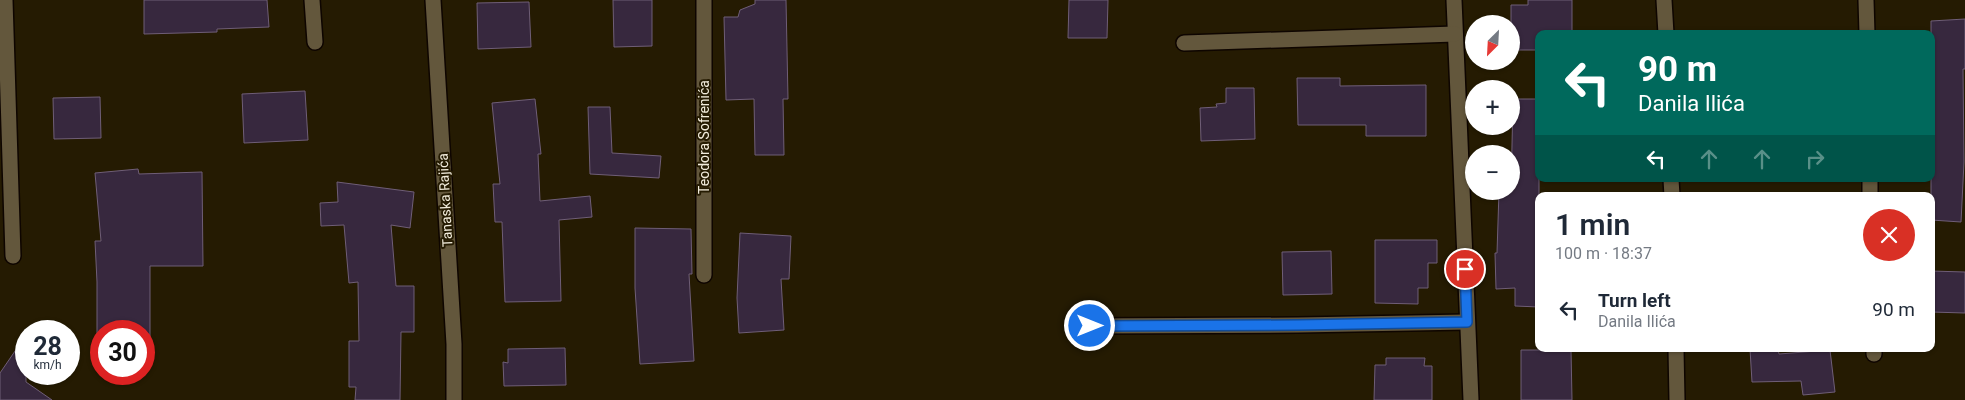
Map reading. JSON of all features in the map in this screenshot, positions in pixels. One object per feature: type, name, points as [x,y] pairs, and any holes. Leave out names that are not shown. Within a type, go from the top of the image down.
[{"type":"street","points":[[5,0],[13,256]]},
{"type":"street","points":[[312,0],[315,42]]},
{"type":"street","name":"Tanaska Rajića","points":[[433,0],[454,344],[454,400]]},
{"type":"street","name":"Teodora Sofrenića","points":[[704,0],[704,275]]},
{"type":"street","points":[[1454,0],[1471,400]]},
{"type":"street","points":[[1664,0],[1666,30]]},
{"type":"street","points":[[1866,0],[1867,30]]},
{"type":"street","points":[[1184,42],[1455,34]]},
{"type":"street","points":[[1090,326],[1467,322]]},
{"type":"street","points":[[1676,352],[1676,400]]},
{"type":"building","points":[[144,0],[267,0],[269,27],[217,29],[217,32],[144,34]]},
{"type":"building","points":[[613,0],[652,0],[652,46],[614,47]]},
{"type":"building","points":[[755,0],[786,0],[788,99],[783,99],[784,155],[755,155],[754,99],[726,100],[724,17],[738,17],[740,10],[755,4]]},
{"type":"building","points":[[1069,0],[1108,0],[1107,38],[1068,38]]},
{"type":"building","points":[[1528,0],[1572,0],[1572,30],[1535,30],[1535,50],[1520,50],[1520,15],[1511,15],[1511,5],[1528,5]]},
{"type":"building","points":[[529,2],[531,47],[478,49],[477,3]]},
{"type":"building","points":[[1965,19],[1965,69],[1963,69],[1964,162],[1961,222],[1935,220],[1935,192],[1931,192],[1931,182],[1935,182],[1935,30],[1931,30],[1931,21]]},
{"type":"building","points":[[1297,78],[1340,78],[1340,86],[1426,85],[1426,136],[1366,136],[1366,125],[1298,125]]},
{"type":"building","points":[[1226,88],[1254,88],[1255,139],[1201,141],[1200,108],[1217,107],[1216,104],[1226,103]]},
{"type":"building","points":[[305,91],[308,140],[244,143],[242,94]]},
{"type":"building","points":[[100,97],[101,138],[54,139],[53,98]]},
{"type":"building","points":[[535,99],[541,154],[538,154],[540,201],[590,196],[592,217],[559,220],[561,301],[505,302],[502,222],[495,222],[493,184],[500,184],[492,103]]},
{"type":"building","points":[[1520,99],[1535,99],[1535,182],[1539,182],[1539,192],[1535,192],[1535,307],[1515,306],[1515,288],[1496,289],[1495,253],[1497,253],[1499,200],[1520,200],[1520,145],[1512,145],[1512,135],[1520,135]]},
{"type":"building","points":[[588,107],[610,107],[612,153],[661,156],[659,178],[590,174]]},
{"type":"building","points":[[138,169],[139,174],[202,172],[203,266],[150,266],[150,320],[97,320],[95,241],[101,241],[95,173]]},
{"type":"building","points":[[337,182],[414,192],[410,228],[391,225],[396,286],[414,286],[414,332],[401,332],[400,400],[355,400],[356,387],[349,387],[349,341],[359,341],[358,282],[349,283],[344,225],[321,226],[320,203],[338,202]]},
{"type":"building","points":[[635,228],[691,229],[692,274],[689,274],[694,361],[640,364],[635,288]]},
{"type":"building","points":[[740,233],[791,236],[789,279],[781,279],[784,330],[739,333],[737,298]]},
{"type":"building","points":[[1375,240],[1437,240],[1437,263],[1428,263],[1428,288],[1418,288],[1418,304],[1375,303]]},
{"type":"building","points":[[1331,251],[1332,294],[1283,295],[1282,252]]},
{"type":"building","points":[[1935,271],[1965,272],[1965,313],[1935,312]]},
{"type":"building","points":[[565,348],[566,385],[504,386],[503,362],[508,363],[508,349]]},
{"type":"building","points":[[1521,350],[1571,352],[1572,400],[1521,400]]},
{"type":"building","points":[[15,351],[15,385],[30,385],[52,400],[0,400],[0,373]]},
{"type":"building","points":[[1750,352],[1779,352],[1779,354],[1830,352],[1835,392],[1803,395],[1801,381],[1752,382]]},
{"type":"building","points":[[1386,358],[1425,358],[1424,366],[1432,366],[1432,400],[1374,400],[1375,365],[1386,365]]},
{"type":"route","points":[[1090,326],[1467,322],[1465,269]]}]
